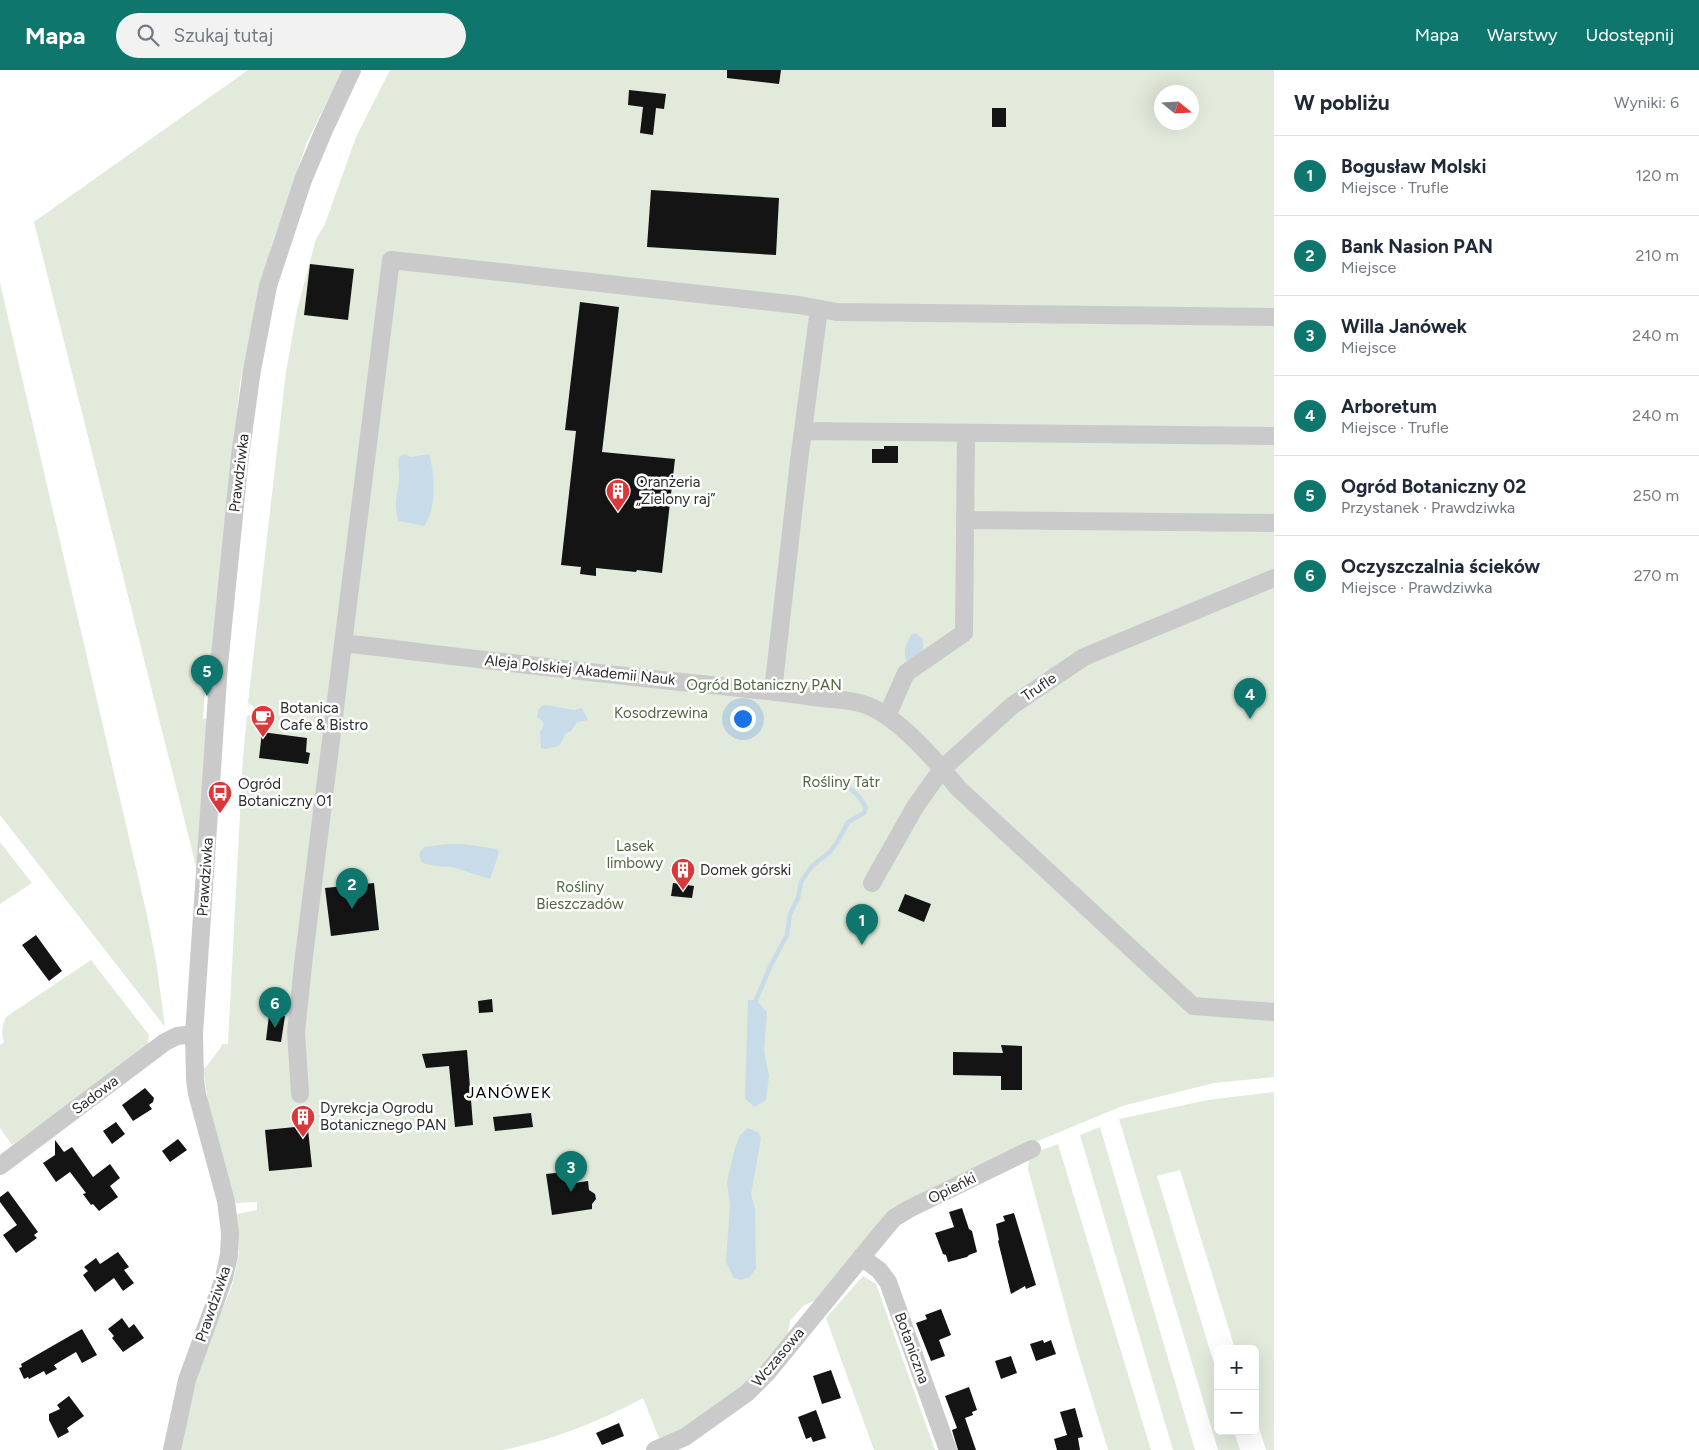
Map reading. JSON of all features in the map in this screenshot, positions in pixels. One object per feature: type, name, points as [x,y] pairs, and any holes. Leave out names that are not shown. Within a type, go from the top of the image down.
[{"type":"street","name":"Prawdziwka","points":[[172,1450],[187,1380],[224,1278],[229,1255],[230,1233],[226,1201],[197,1094],[194,1034],[220,655],[239,465],[252,370],[268,286],[303,180],[352,70]]},
{"type":"street","points":[[300,1094],[296,1032],[304,956],[391,260],[799,305],[837,312],[1274,317]]},
{"type":"street","points":[[773,691],[819,309]]},
{"type":"street","points":[[804,431],[1274,436]]},
{"type":"street","points":[[887,716],[906,674],[964,633],[966,433]]},
{"type":"street","points":[[966,520],[1274,523]]},
{"type":"street","name":"Trufle","points":[[872,883],[915,807],[942,769],[1013,705],[1084,657],[1274,578]]},
{"type":"street","name":"Aleja Polskiej Akademii Nauk","points":[[343,643],[599,674],[773,691],[856,702],[872,707],[887,716],[942,769],[958,788],[1193,1006],[1274,1012]]},
{"type":"street","name":"Sadowa","points":[[0,1166],[165,1042],[177,1036],[194,1034]]},
{"type":"street","name":"Opieńki","points":[[878,1237],[894,1218],[902,1213],[1032,1149]]},
{"type":"street","name":"Wczasowa","points":[[655,1450],[685,1437],[747,1393],[767,1373],[878,1237]]},
{"type":"street","name":"Botaniczna","points":[[861,1256],[879,1270],[888,1282],[948,1450]]},
{"type":"green space","points":[[248,70],[343,70],[307,142],[272,244],[256,306],[240,383],[211,660],[207,661],[203,718],[207,719],[197,870],[34,222]]},
{"type":"green space","name":"Ogród Botaniczny PAN","points":[[390,70],[1274,70],[1274,1077],[1214,1083],[1122,1106],[1031,1144],[891,1212],[814,1301],[803,1306],[790,1321],[787,1338],[763,1366],[736,1391],[681,1432],[659,1438],[643,1398],[575,1429],[503,1450],[180,1450],[195,1375],[232,1286],[239,1253],[237,1214],[257,1210],[257,1202],[236,1203],[208,1102],[203,1068],[206,1067],[222,1044],[228,1044],[243,757],[247,716],[253,714],[254,707],[248,703],[286,372],[297,310],[316,239],[325,224],[356,137]]},
{"type":"green space","points":[[0,283],[147,915],[156,961],[165,1027],[0,815]]},
{"type":"green space","points":[[0,842],[32,883],[0,904]]},
{"type":"green space","points":[[91,960],[149,1035],[147,1049],[12,1145],[0,1128],[0,1045],[4,1042],[2,1029],[6,1017]]},
{"type":"green space","points":[[1274,1092],[1274,1450],[1266,1450],[1259,1428],[1259,1345],[1234,1345],[1180,1170],[1157,1176],[1214,1364],[1214,1435],[1235,1435],[1240,1450],[1218,1450],[1119,1119],[1208,1100]]},
{"type":"green space","points":[[1100,1127],[1195,1450],[1173,1450],[1080,1135]]},
{"type":"green space","points":[[1058,1144],[1151,1450],[1108,1450],[1076,1346],[1028,1169],[1029,1159],[1039,1151]]},
{"type":"green space","points":[[863,1276],[876,1284],[935,1450],[874,1450],[826,1318]]},
{"type":"water","points":[[404,454],[411,457],[429,454],[433,471],[434,491],[431,510],[424,526],[399,521],[397,516],[398,460]]},
{"type":"water","points":[[915,633],[923,639],[923,648],[919,658],[909,663],[905,657],[905,649],[910,637]]},
{"type":"water","points":[[546,705],[574,710],[582,708],[588,720],[577,722],[571,731],[566,733],[559,746],[541,748],[540,732],[544,725],[537,717],[539,709]]},
{"type":"water","points":[[464,844],[497,849],[499,853],[490,879],[452,867],[422,863],[419,854],[424,847]]},
{"type":"water","points":[[748,1000],[756,1000],[767,1012],[764,1051],[769,1076],[766,1100],[754,1107],[745,1098]]},
{"type":"water","points":[[748,1128],[759,1133],[761,1138],[751,1194],[755,1209],[756,1268],[750,1277],[741,1280],[734,1278],[726,1262],[730,1205],[727,1182],[740,1135]]},
{"type":"building","points":[[727,70],[781,70],[779,84],[727,78]]},
{"type":"building","points":[[629,90],[666,94],[664,109],[656,108],[653,135],[640,133],[643,107],[628,105]]},
{"type":"building","points":[[992,108],[1006,108],[1006,127],[992,127]]},
{"type":"building","points":[[651,190],[779,198],[776,255],[647,247]]},
{"type":"building","points":[[310,264],[354,269],[348,320],[304,315]]},
{"type":"building","name":"Oranżeria „Zielony raj”","points":[[580,302],[619,307],[602,452],[675,459],[662,573],[596,568],[596,576],[580,574],[581,567],[561,565],[576,431],[565,430]]},
{"type":"building","points":[[884,446],[898,446],[898,463],[872,463],[872,449],[884,449]]},
{"type":"building","points":[[262,732],[307,738],[306,752],[310,753],[308,764],[259,758]]},
{"type":"building","points":[[374,883],[379,930],[331,936],[325,888]]},
{"type":"building","name":"Domek górski","points":[[673,883],[694,886],[692,898],[671,896]]},
{"type":"building","points":[[905,894],[931,904],[924,922],[898,911]]},
{"type":"building","points":[[36,935],[62,971],[49,981],[22,945]]},
{"type":"building","points":[[492,999],[493,1012],[479,1013],[478,1001]]},
{"type":"building","points":[[269,1015],[285,1016],[281,1042],[266,1040]]},
{"type":"building","points":[[1001,1045],[1022,1046],[1022,1090],[1001,1090],[1001,1076],[953,1075],[953,1052],[1003,1053]]},
{"type":"building","points":[[467,1050],[473,1125],[455,1127],[449,1066],[426,1068],[422,1054]]},
{"type":"building","points":[[145,1088],[154,1098],[153,1102],[149,1105],[152,1109],[133,1121],[122,1105]]},
{"type":"building","points":[[531,1113],[533,1127],[495,1131],[493,1117]]},
{"type":"building","name":"Dyrekcja Ogrodu Botanicznego PAN","points":[[307,1120],[312,1167],[269,1171],[265,1130],[295,1127],[294,1121]]},
{"type":"building","points":[[116,1122],[125,1134],[112,1144],[103,1131]]},
{"type":"building","points":[[178,1139],[187,1150],[170,1162],[162,1151]]},
{"type":"building","points":[[55,1140],[64,1152],[72,1147],[93,1177],[110,1164],[120,1178],[110,1186],[118,1197],[99,1211],[93,1204],[91,1205],[83,1194],[86,1193],[70,1172],[56,1182],[43,1163],[55,1155]]},
{"type":"building","points":[[564,1172],[567,1184],[588,1181],[589,1190],[595,1194],[596,1199],[592,1204],[592,1209],[552,1215],[546,1174]]},
{"type":"building","points":[[8,1191],[38,1232],[34,1235],[37,1238],[16,1253],[3,1235],[17,1225],[0,1202],[0,1197]]},
{"type":"building","points":[[962,1208],[969,1229],[972,1231],[977,1252],[948,1262],[935,1233],[954,1227],[949,1212]]},
{"type":"building","points":[[1014,1213],[1036,1285],[1026,1289],[1025,1286],[1011,1294],[998,1241],[996,1224],[1005,1221],[1003,1216]]},
{"type":"building","points":[[118,1252],[129,1267],[124,1270],[134,1283],[123,1291],[114,1278],[95,1292],[83,1275],[88,1271],[84,1267],[96,1258],[100,1264]]},
{"type":"building","points":[[941,1309],[951,1335],[939,1340],[945,1356],[931,1361],[916,1323],[927,1319],[925,1315]]},
{"type":"building","points":[[122,1318],[129,1328],[134,1324],[144,1338],[123,1352],[112,1338],[114,1336],[108,1329]]},
{"type":"building","points":[[82,1329],[97,1355],[82,1363],[76,1352],[54,1365],[57,1369],[46,1375],[44,1371],[29,1379],[28,1377],[24,1379],[19,1368],[22,1367],[21,1364]]},
{"type":"building","points":[[1043,1340],[1044,1343],[1051,1340],[1056,1354],[1036,1361],[1030,1344]]},
{"type":"building","points":[[1011,1356],[1017,1373],[1001,1379],[995,1361]]},
{"type":"building","points":[[831,1370],[841,1398],[822,1404],[813,1376]]},
{"type":"building","points":[[969,1387],[977,1410],[972,1412],[973,1415],[965,1418],[976,1450],[958,1450],[952,1430],[957,1428],[945,1396]]},
{"type":"building","points":[[69,1396],[84,1416],[67,1428],[69,1432],[58,1438],[49,1420],[49,1414],[60,1409],[57,1405]]},
{"type":"building","points":[[1075,1408],[1083,1437],[1078,1438],[1080,1450],[1057,1450],[1054,1439],[1067,1435],[1060,1412]]},
{"type":"building","points":[[816,1410],[826,1438],[813,1442],[811,1437],[806,1439],[798,1417]]},
{"type":"building","points":[[619,1423],[624,1436],[602,1445],[596,1433]]},
{"type":"waterway","points":[[756,1000],[770,967],[787,935],[790,914],[798,898],[801,882],[812,866],[830,852],[848,822],[864,813],[866,808],[855,793],[840,783]]},
{"type":"place","name":"Oranżeria „Zielony raj”","points":[[618,512]]},
{"type":"place","name":"Ogród Botaniczny 02","points":[[207,696]]},
{"type":"place","name":"Arboretum","points":[[1250,719]]},
{"type":"place","name":"Botanica Cafe & Bistro","points":[[263,738]]},
{"type":"place","name":"Ogród Botaniczny 01","points":[[220,814]]},
{"type":"place","name":"Domek górski","points":[[683,891]]},
{"type":"place","name":"Bank Nasion PAN","points":[[352,909]]},
{"type":"place","name":"Bogusław Molski","points":[[862,945]]},
{"type":"place","name":"Oczyszczalnia ścieków","points":[[275,1028]]},
{"type":"place","name":"Dyrekcja Ogrodu Botanicznego PAN","points":[[303,1138]]},
{"type":"place","name":"Willa Janówek","points":[[571,1192]]},
{"type":"district","name":"JANÓWEK","points":[[509,1092]]},
{"type":"park label","name":"Kosodrzewina","points":[[661,713]]},
{"type":"park label","name":"Rośliny Tatr","points":[[841,782]]},
{"type":"park label","name":"Lasek limbowy","points":[[635,854]]},
{"type":"park label","name":"Rośliny Bieszczadów","points":[[580,896]]}]
